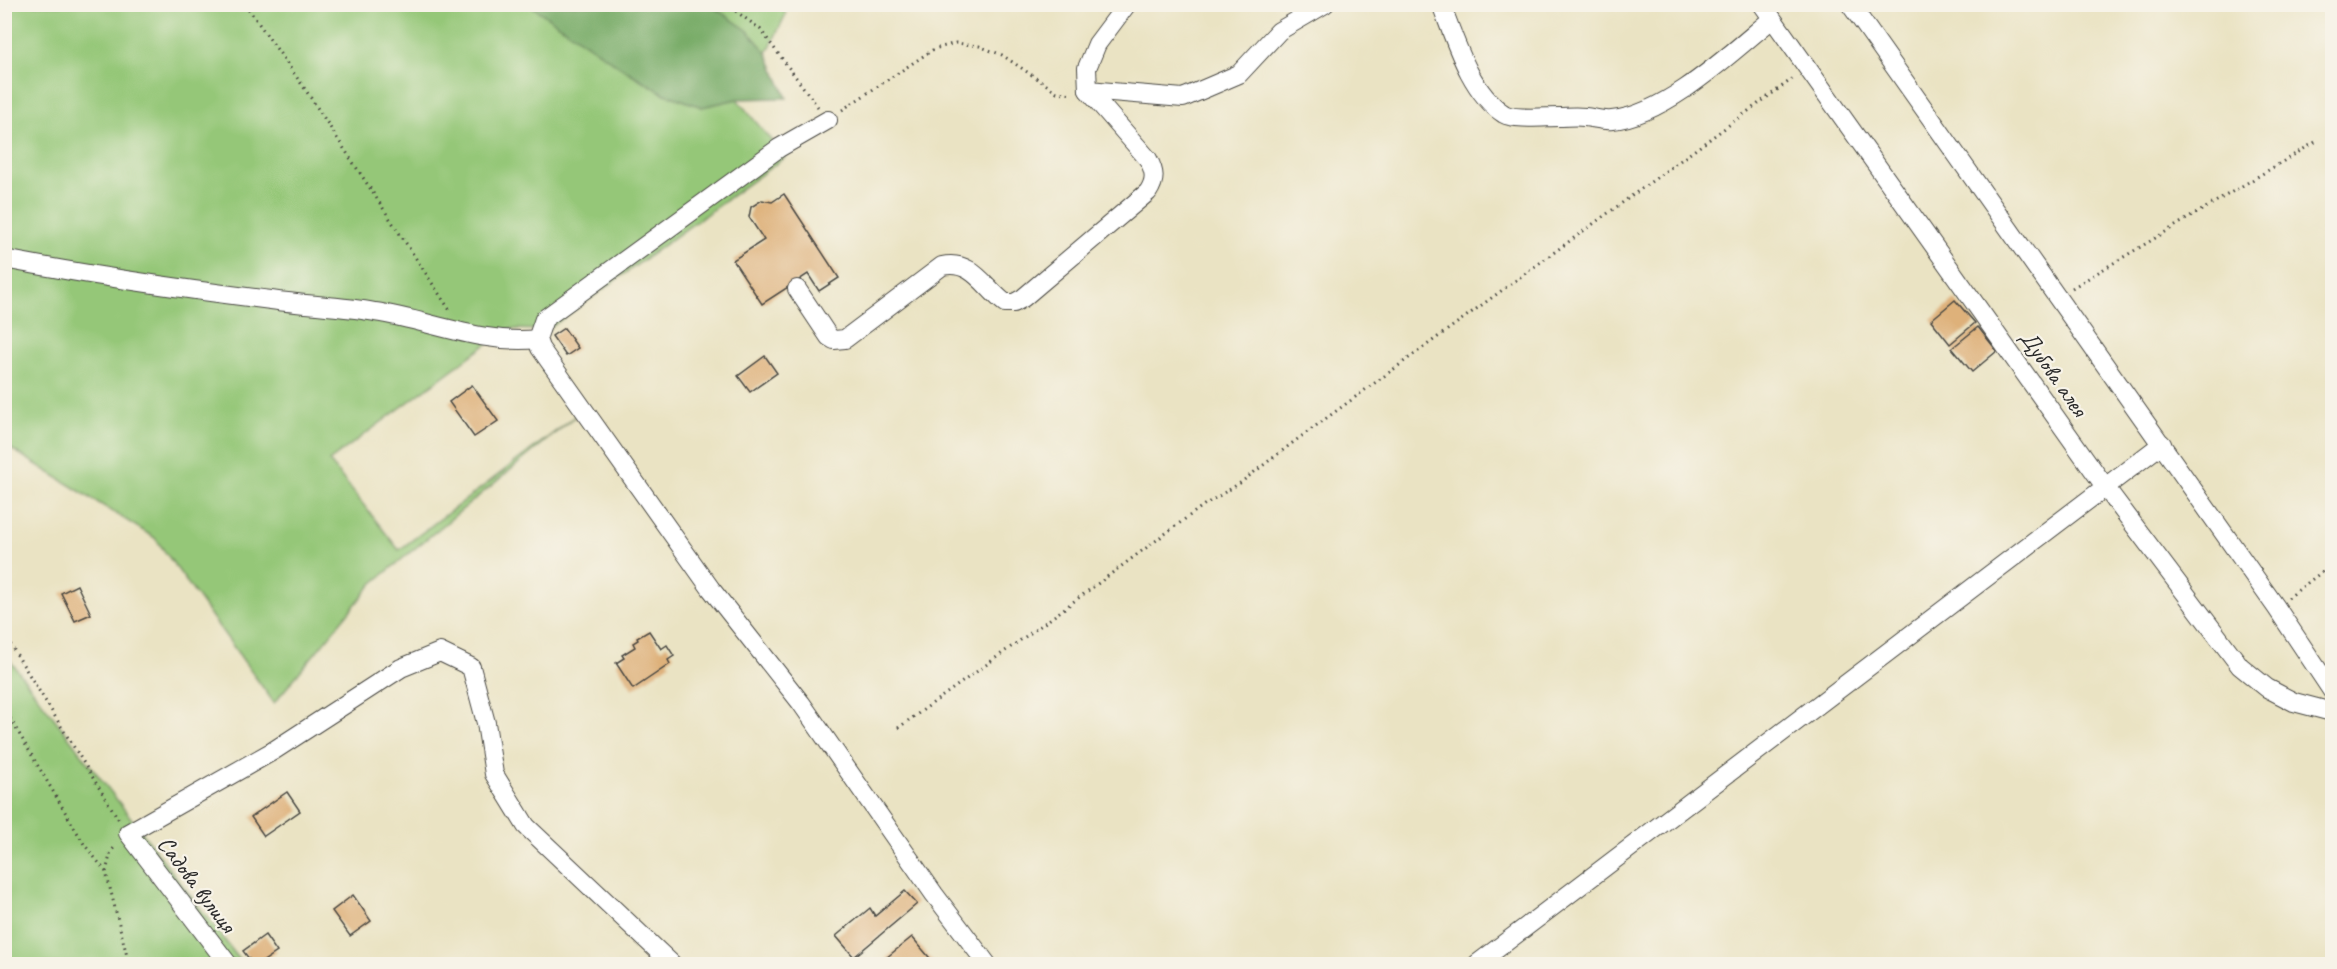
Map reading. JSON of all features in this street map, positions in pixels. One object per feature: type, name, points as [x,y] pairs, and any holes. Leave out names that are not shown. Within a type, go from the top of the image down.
[{"type":"street","points":[[798,290],[829,337],[834,340],[845,339],[942,266],[953,263],[962,265],[972,272],[1005,303],[1014,303],[1023,298],[1148,192],[1154,182],[1154,170],[1148,159],[1088,90],[1087,68],[1097,44],[1127,4]]},
{"type":"street","points":[[1088,90],[1183,98],[1239,74],[1279,31],[1325,4]]},
{"type":"street","points":[[1441,4],[1461,55],[1483,94],[1505,115],[1584,117],[1611,121],[1638,115],[1696,80],[1767,12]]},
{"type":"street","points":[[1850,4],[2162,444],[2332,691]]},
{"type":"street","name":"Дубова алея","points":[[1767,12],[2106,488],[2240,666],[2267,688],[2294,702],[2332,712]]},
{"type":"street","points":[[828,120],[779,148],[544,319],[537,339],[540,348],[711,589],[801,703],[934,894],[987,964]]},
{"type":"street","points":[[4,259],[71,272],[273,301],[375,312],[465,332],[519,341],[537,339]]},
{"type":"street","points":[[1477,964],[2162,444]]},
{"type":"street","points":[[128,833],[273,751],[401,668],[440,652],[471,667],[486,723],[494,774],[526,826],[672,964]]},
{"type":"street","name":"Садова вулиця","points":[[128,833],[228,964]]},
{"type":"path","points":[[245,4],[311,98],[465,332]]},
{"type":"path","points":[[726,4],[760,29],[828,120],[934,48],[956,43],[979,46],[1002,56],[1057,92],[1076,95],[1088,90]]},
{"type":"path","points":[[898,728],[1204,505],[1240,483],[1808,68]]},
{"type":"path","points":[[2058,297],[2317,141]]},
{"type":"path","points":[[2276,607],[2332,564]]},
{"type":"path","points":[[4,634],[128,833],[111,851],[106,872]]},
{"type":"path","points":[[4,708],[84,844],[106,872],[129,964]]},
{"type":"green space","points":[[4,5],[530,5],[663,93],[702,107],[737,99],[785,157],[547,330],[507,329],[329,461],[399,550],[576,416],[373,583],[274,703],[155,538],[5,445]]},
{"type":"green space","points":[[530,5],[710,5],[747,30],[767,53],[787,98],[737,99],[702,107],[663,93]]},
{"type":"green space","points":[[710,5],[781,5],[786,14],[767,53],[747,30]]},
{"type":"green space","points":[[5,654],[243,964],[5,964]]},
{"type":"building","points":[[784,194],[839,278],[819,291],[808,274],[762,304],[733,260],[764,240],[749,217],[751,207],[762,200],[772,202]]},
{"type":"building","points":[[1955,300],[1975,323],[1950,344],[1931,320]]},
{"type":"building","points":[[1978,327],[1997,351],[1972,372],[1952,348]]},
{"type":"building","points":[[564,328],[578,348],[566,356],[552,336]]},
{"type":"building","points":[[765,356],[777,373],[750,392],[738,376]]},
{"type":"building","points":[[472,385],[498,421],[474,437],[449,402]]},
{"type":"building","points":[[77,585],[91,614],[75,621],[61,593]]},
{"type":"building","points":[[649,631],[661,649],[667,645],[674,656],[668,660],[670,664],[633,689],[616,663],[624,658],[622,655],[635,647],[633,643],[638,640],[637,638]]},
{"type":"building","points":[[287,792],[300,811],[264,836],[251,817]]},
{"type":"building","points":[[905,891],[917,904],[854,957],[836,936],[870,908],[875,916]]},
{"type":"building","points":[[353,895],[371,921],[350,936],[332,911]]},
{"type":"building","points":[[265,935],[277,952],[259,964],[253,964],[243,951]]},
{"type":"building","points":[[912,937],[933,964],[892,964],[886,958]]}]
